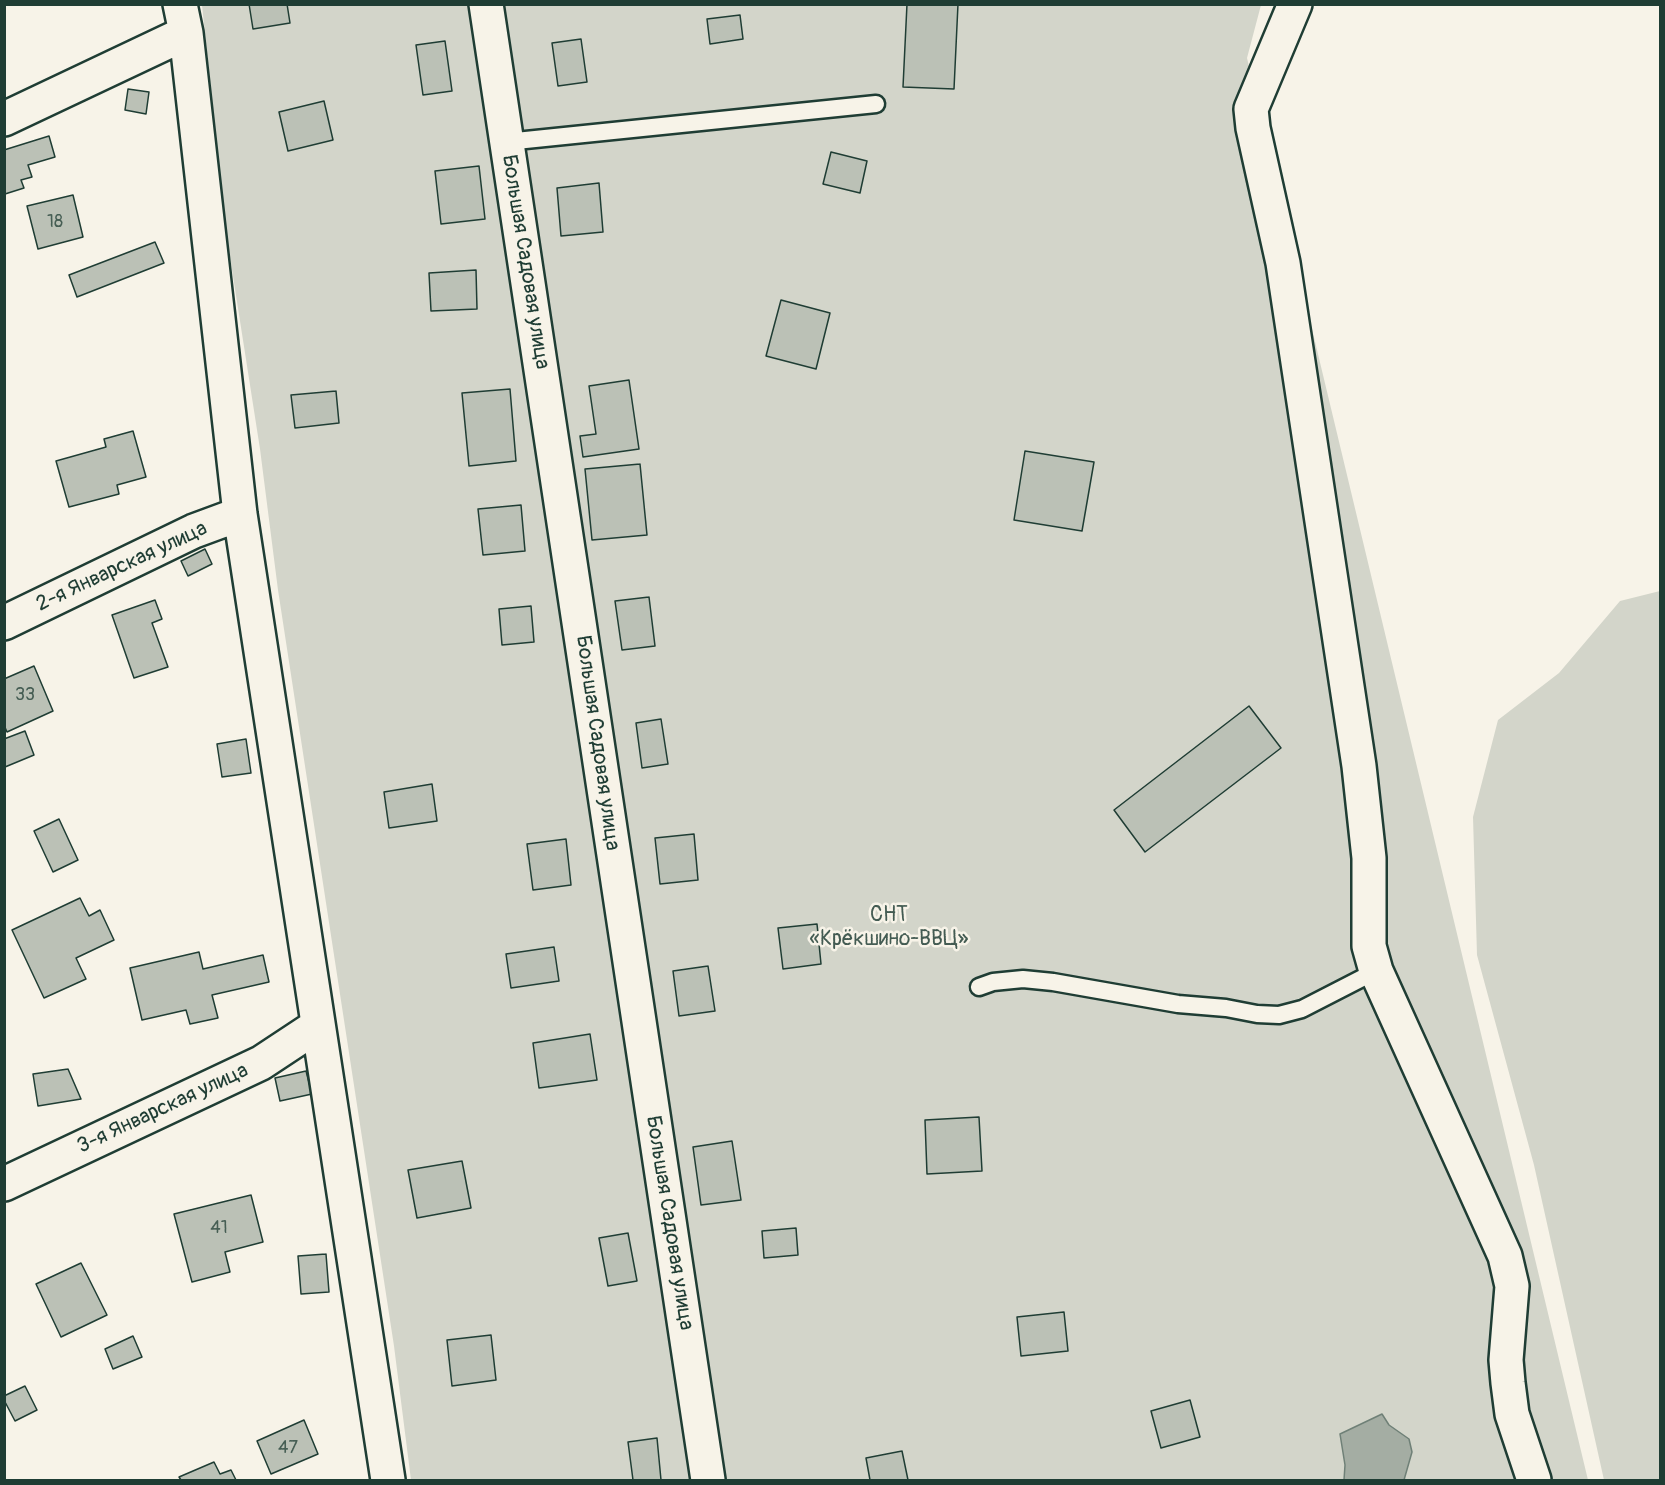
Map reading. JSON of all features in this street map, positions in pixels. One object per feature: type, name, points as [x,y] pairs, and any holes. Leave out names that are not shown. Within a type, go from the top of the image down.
[{"type":"street","name":"Большая Садовая улица","points":[[486,4],[708,1480]]},
{"type":"street","points":[[1295,4],[1251,109],[1252,128],[1283,263],[1357,754],[1369,858],[1369,946],[1376,971],[1505,1256],[1512,1287],[1506,1360],[1512,1414],[1534,1480]]},
{"type":"street","points":[[4,119],[183,19],[240,513],[388,1480]]},
{"type":"street","name":"2-я Январская улица","points":[[4,623],[194,531],[240,513]]},
{"type":"street","name":"3-я Январская улица","points":[[4,1184],[261,1063],[318,1026]]},
{"type":"lane","points":[[506,142],[876,104]]},
{"type":"lane","points":[[978,987],[993,982],[1023,979],[1053,982],[1178,1004],[1279,1015],[1302,1009],[1376,971]]},
{"type":"green space","name":"СНТ «Крёкшино-ВВЦ»","points":[[202,5],[1261,5],[1247,58],[1588,1480],[411,1480],[394,1346],[278,590],[260,449],[225,225]]},
{"type":"green space","points":[[1660,591],[1660,1480],[1604,1480],[1534,1165],[1477,955],[1473,817],[1498,720],[1559,673],[1620,601]]},
{"type":"shaded area","points":[[1382,1414],[1389,1425],[1409,1439],[1412,1452],[1404,1480],[1344,1480],[1345,1465],[1340,1434]]},
{"type":"building","points":[[249,4],[287,4],[290,23],[253,29]]},
{"type":"building","points":[[907,4],[958,4],[954,89],[903,87]]},
{"type":"building","points":[[740,15],[743,39],[710,44],[707,19]]},
{"type":"building","points":[[581,39],[587,82],[558,86],[552,43]]},
{"type":"building","points":[[445,41],[452,91],[423,95],[416,45]]},
{"type":"building","points":[[128,89],[149,92],[146,114],[125,110]]},
{"type":"building","points":[[324,101],[333,140],[288,151],[279,112]]},
{"type":"building","points":[[49,136],[55,157],[28,165],[32,177],[21,180],[24,188],[5,194],[4,150]]},
{"type":"building","points":[[831,152],[867,161],[860,193],[823,184]]},
{"type":"building","points":[[479,166],[485,219],[441,224],[435,171]]},
{"type":"building","points":[[599,183],[603,232],[561,236],[557,188]]},
{"type":"building","points":[[73,195],[83,237],[38,249],[27,206]]},
{"type":"building","points":[[155,242],[164,263],[77,297],[69,275]]},
{"type":"building","points":[[476,270],[477,309],[431,311],[429,273]]},
{"type":"building","points":[[781,300],[830,313],[816,369],[766,356]]},
{"type":"building","points":[[629,380],[639,449],[583,457],[580,436],[596,434],[589,386]]},
{"type":"building","points":[[510,389],[516,461],[469,466],[462,393]]},
{"type":"building","points":[[336,391],[339,423],[295,428],[291,395]]},
{"type":"building","points":[[133,431],[146,477],[117,485],[119,494],[69,507],[56,461],[106,447],[104,439]]},
{"type":"building","points":[[1025,451],[1094,462],[1082,531],[1014,520]]},
{"type":"building","points":[[640,464],[647,535],[592,540],[585,469]]},
{"type":"building","points":[[521,505],[525,551],[483,555],[478,509]]},
{"type":"building","points":[[205,549],[212,564],[188,576],[181,561]]},
{"type":"building","points":[[649,597],[655,646],[622,650],[615,601]]},
{"type":"building","points":[[155,600],[162,619],[152,623],[168,667],[134,678],[112,615]]},
{"type":"building","points":[[531,606],[534,642],[502,645],[499,609]]},
{"type":"building","points":[[34,666],[53,711],[7,732],[4,725],[4,679]]},
{"type":"building","points":[[1249,706],[1281,748],[1145,852],[1114,810]]},
{"type":"building","points":[[661,719],[668,764],[642,768],[636,723]]},
{"type":"building","points":[[25,731],[34,755],[5,767],[4,739]]},
{"type":"building","points":[[246,739],[251,773],[222,777],[217,744]]},
{"type":"building","points":[[432,784],[437,821],[389,828],[384,792]]},
{"type":"building","points":[[59,819],[78,860],[53,872],[34,831]]},
{"type":"building","points":[[694,834],[698,880],[660,884],[655,838]]},
{"type":"building","points":[[566,839],[571,885],[533,890],[527,844]]},
{"type":"building","points":[[80,898],[89,916],[100,910],[114,940],[76,958],[86,979],[44,998],[12,930]]},
{"type":"building","points":[[817,924],[821,964],[783,969],[778,928]]},
{"type":"building","points":[[554,947],[559,981],[511,988],[506,954]]},
{"type":"building","points":[[199,952],[203,969],[263,955],[269,982],[212,995],[218,1018],[190,1024],[186,1010],[142,1020],[130,968]]},
{"type":"building","points":[[708,966],[715,1011],[679,1016],[673,971]]},
{"type":"building","points":[[590,1034],[597,1080],[539,1088],[533,1043]]},
{"type":"building","points":[[68,1069],[81,1099],[38,1106],[33,1074]]},
{"type":"building","points":[[306,1071],[312,1094],[280,1101],[275,1078]]},
{"type":"building","points":[[979,1117],[982,1171],[927,1174],[925,1120]]},
{"type":"building","points":[[732,1141],[741,1200],[701,1205],[693,1147]]},
{"type":"building","points":[[462,1161],[471,1208],[417,1218],[408,1170]]},
{"type":"building","points":[[251,1195],[263,1242],[225,1252],[230,1272],[192,1282],[174,1214]]},
{"type":"building","points":[[796,1228],[798,1255],[764,1258],[762,1231]]},
{"type":"building","points":[[628,1233],[637,1281],[608,1286],[599,1238]]},
{"type":"building","points":[[326,1254],[329,1292],[301,1294],[298,1256]]},
{"type":"building","points":[[81,1263],[107,1315],[61,1337],[36,1284]]},
{"type":"building","points":[[1064,1312],[1068,1351],[1021,1356],[1017,1317]]},
{"type":"building","points":[[491,1335],[496,1380],[452,1386],[447,1340]]},
{"type":"building","points":[[133,1336],[142,1357],[113,1369],[105,1349]]},
{"type":"building","points":[[25,1386],[37,1410],[15,1421],[4,1396]]},
{"type":"building","points":[[1190,1400],[1200,1437],[1161,1448],[1151,1411]]},
{"type":"building","points":[[304,1420],[318,1454],[271,1474],[257,1441]]},
{"type":"building","points":[[657,1438],[661,1480],[633,1480],[628,1442]]},
{"type":"building","points":[[902,1451],[908,1480],[870,1480],[866,1458]]},
{"type":"building","points":[[214,1462],[220,1474],[231,1470],[236,1480],[181,1480],[179,1477]]}]
